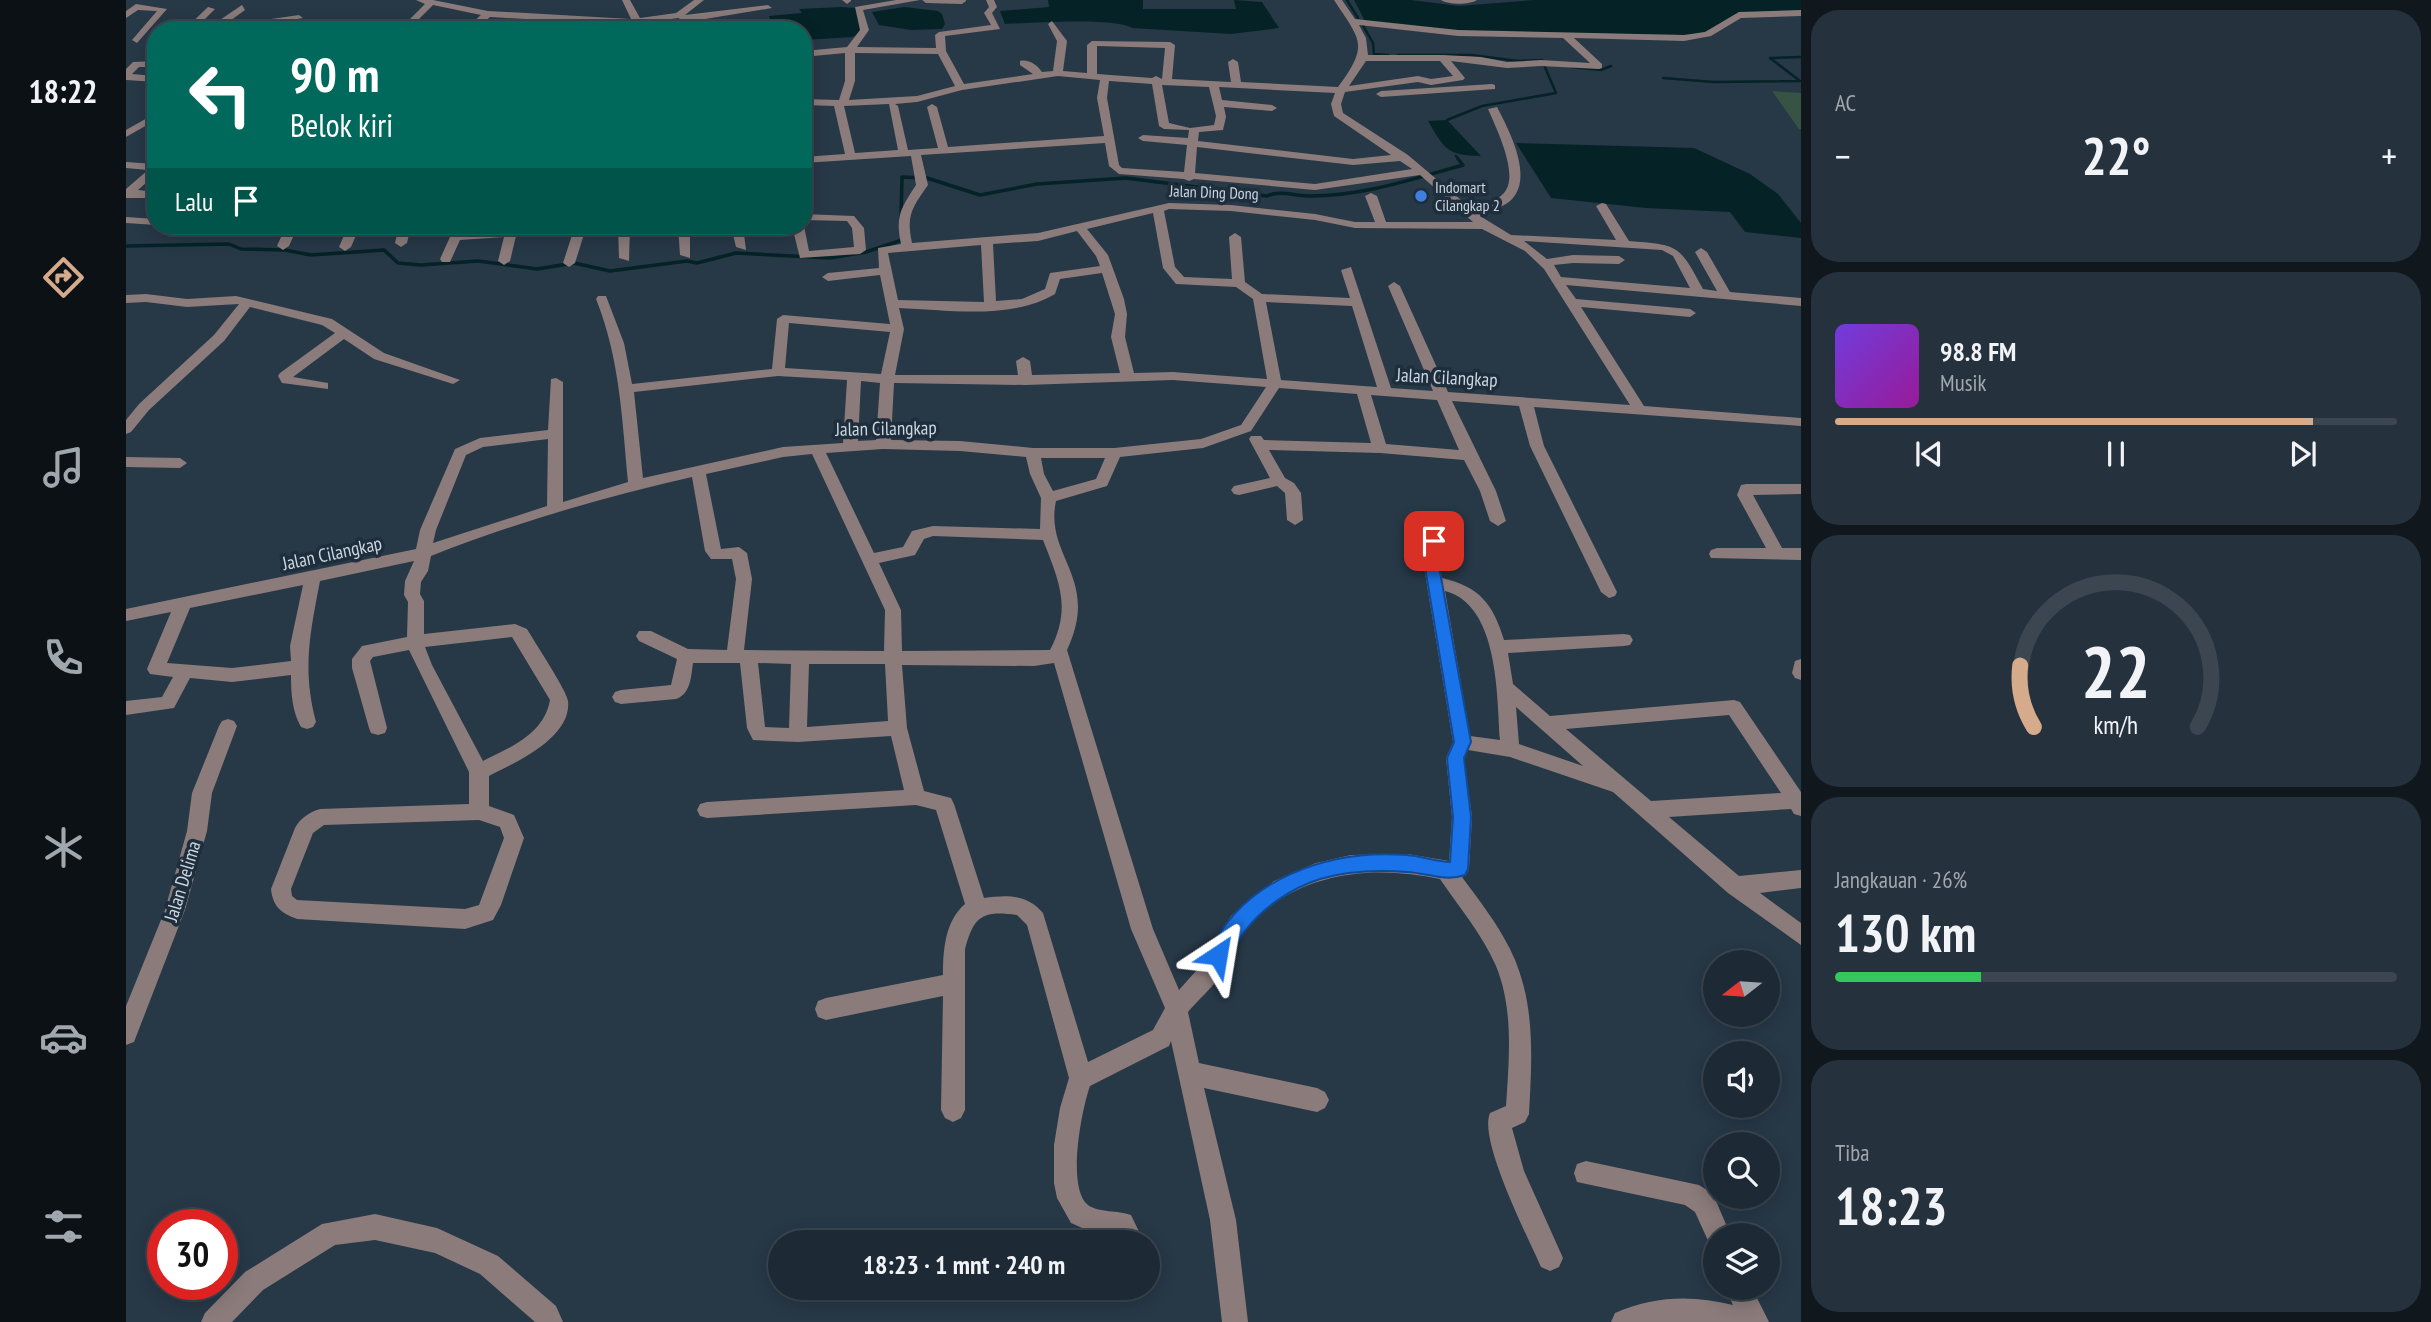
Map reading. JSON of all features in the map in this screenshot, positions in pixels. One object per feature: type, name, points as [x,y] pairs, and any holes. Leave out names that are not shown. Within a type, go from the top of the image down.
[{"type":"street","points":[[626,0],[632,21]]},
{"type":"street","points":[[649,21],[676,16],[700,0]]},
{"type":"street","points":[[854,160],[841,104],[850,80],[850,50],[865,30],[858,9],[916,0]]},
{"type":"street","points":[[926,0],[962,1]]},
{"type":"street","points":[[961,87],[941,51],[940,36],[997,27],[988,13],[993,8],[990,0]]},
{"type":"street","points":[[1338,0],[1363,45],[1363,58],[1339,91],[1335,108],[1338,114],[1427,174],[1484,226],[1529,248],[1544,263],[1573,303],[1639,409]]},
{"type":"street","points":[[1445,0],[1473,0]]},
{"type":"street","points":[[410,21],[425,2],[488,14],[595,21]]},
{"type":"street","points":[[126,15],[134,8],[152,4],[163,11],[154,21]]},
{"type":"street","points":[[223,21],[242,8]]},
{"type":"street","points":[[676,16],[687,19],[768,8]]},
{"type":"street","points":[[198,21],[211,9]]},
{"type":"street","points":[[1363,58],[1479,57],[1509,52],[1566,36],[1692,38],[1708,34],[1739,15],[1801,13]]},
{"type":"street","points":[[259,21],[300,14],[297,21]]},
{"type":"street","points":[[479,21],[488,14]]},
{"type":"street","points":[[527,21],[532,16]]},
{"type":"street","points":[[676,16],[679,21]]},
{"type":"street","points":[[1351,21],[1458,33],[1541,63],[1597,67],[1600,65],[1580,51],[1566,36]]},
{"type":"street","points":[[1052,24],[1062,41],[1057,62],[1058,73]]},
{"type":"street","points":[[137,40],[147,29]]},
{"type":"street","points":[[1458,33],[1464,43]]},
{"type":"street","points":[[1092,74],[1092,45],[1095,43],[1170,45],[1159,100],[1164,109],[1165,127],[1194,129],[1219,129],[1217,119],[1221,117],[1213,82]]},
{"type":"street","points":[[812,53],[850,50],[941,51]]},
{"type":"street","points":[[126,56],[132,57],[130,63],[147,64]]},
{"type":"street","points":[[1339,91],[1418,79],[1432,82],[1460,78],[1443,58]]},
{"type":"street","points":[[1233,62],[1236,83]]},
{"type":"street","points":[[1023,63],[1033,67],[1040,76]]},
{"type":"street","points":[[126,76],[136,64]]},
{"type":"street","points":[[812,102],[841,104],[917,99],[961,87],[1058,73],[1339,91],[1410,93],[1492,87]]},
{"type":"street","points":[[126,76],[147,78]]},
{"type":"street","points":[[1105,77],[1102,98],[1114,166],[1119,171],[1189,178],[1269,181],[1315,187],[1427,174]]},
{"type":"street","points":[[1217,103],[1272,108]]},
{"type":"street","points":[[893,106],[922,178],[920,190],[905,210],[907,247]]},
{"type":"street","points":[[932,107],[944,151]]},
{"type":"street","points":[[1471,216],[1508,196],[1515,184],[1514,161],[1493,109]]},
{"type":"street","points":[[126,134],[147,121]]},
{"type":"street","points":[[1189,178],[1194,129]]},
{"type":"street","points":[[1143,138],[1175,139],[1211,147],[1353,162],[1404,157]]},
{"type":"street","points":[[812,160],[854,160],[910,153],[1110,139]]},
{"type":"street","points":[[126,166],[147,167]]},
{"type":"street","points":[[127,194],[147,176]]},
{"type":"street","points":[[127,194],[147,195]]},
{"type":"street","points":[[1370,196],[1382,226]]},
{"type":"street","name":"Jalan Ding Dong","points":[[886,271],[882,251],[1038,237],[1169,206],[1231,208],[1382,226],[1484,226]]},
{"type":"street","points":[[1602,206],[1624,243]]},
{"type":"street","points":[[1158,209],[1169,268],[1173,276],[1187,282],[1239,283],[1259,298],[1357,302]]},
{"type":"street","points":[[799,235],[804,255],[860,250],[858,228],[850,218],[812,217]]},
{"type":"street","points":[[126,220],[147,221]]},
{"type":"street","points":[[1080,228],[1098,249],[1118,299],[1121,314],[1118,337],[1128,378]]},
{"type":"street","points":[[284,246],[288,235]]},
{"type":"street","points":[[345,247],[350,235]]},
{"type":"street","points":[[401,243],[403,235]]},
{"type":"street","points":[[446,259],[457,235]]},
{"type":"street","points":[[504,261],[510,235]]},
{"type":"street","points":[[569,263],[578,235]]},
{"type":"street","points":[[624,235],[625,258]]},
{"type":"street","points":[[685,235],[686,255]]},
{"type":"street","points":[[739,235],[742,247]]},
{"type":"street","points":[[1235,237],[1239,283]]},
{"type":"street","points":[[1508,237],[1624,243],[1672,249],[1678,254],[1698,291]]},
{"type":"street","points":[[987,241],[990,305]]},
{"type":"street","points":[[1609,243],[1633,286]]},
{"type":"street","points":[[1701,252],[1725,294]]},
{"type":"street","points":[[1544,263],[1573,259],[1619,260]]},
{"type":"street","points":[[892,304],[990,305],[1040,299],[1051,291],[1054,276],[1105,269]]},
{"type":"street","points":[[1347,270],[1386,393]]},
{"type":"street","points":[[828,277],[886,271],[897,329],[887,380],[883,444]]},
{"type":"street","points":[[1557,280],[1801,302]]},
{"type":"street","points":[[1394,286],[1469,456],[1488,491],[1497,521]]},
{"type":"street","points":[[126,299],[146,298],[187,303],[225,299],[247,302],[327,322],[379,356],[453,380]]},
{"type":"street","points":[[1259,298],[1275,384],[1246,428],[1279,481],[1293,493],[1295,520]]},
{"type":"street","points":[[602,299],[609,313],[618,349],[636,485]]},
{"type":"street","points":[[126,429],[144,407],[219,338],[247,302]]},
{"type":"street","points":[[1573,303],[1690,313]]},
{"type":"street","points":[[778,372],[783,319],[897,329]]},
{"type":"street","points":[[323,386],[287,380],[285,376],[343,332]]},
{"type":"street","points":[[1023,361],[1026,381]]},
{"type":"street","name":"Jalan Cilangkap","points":[[625,389],[778,372],[887,380],[1026,381],[1173,376],[1801,422]]},
{"type":"street","points":[[850,446],[854,380]]},
{"type":"street","points":[[555,508],[556,382]]},
{"type":"street","points":[[1363,392],[1380,448]]},
{"type":"street","points":[[1525,401],[1537,446],[1609,592]]},
{"type":"street","name":"Jalan Cilangkap","points":[[126,615],[423,553],[475,533],[636,485],[783,452],[883,444],[960,446],[1033,453],[1114,453],[1203,443],[1246,428]]},
{"type":"street","points":[[479,812],[479,772],[423,665],[415,642],[416,601],[412,595],[413,581],[420,571],[428,530],[460,452],[480,443],[556,433]]},
{"type":"street","points":[[1259,445],[1380,448],[1469,456]]},
{"type":"street","points":[[816,448],[893,610],[892,656],[898,728],[916,797]]},
{"type":"street","points":[[645,636],[686,656],[1048,659],[1055,656],[1059,650],[1071,600],[1068,582],[1045,523],[1049,498],[1037,474],[1033,453]]},
{"type":"street","points":[[1049,498],[1102,482],[1114,453]]},
{"type":"street","points":[[126,462],[180,463]]},
{"type":"street","points":[[698,471],[713,551],[717,555],[739,553],[744,579],[742,655],[756,728],[760,735],[898,728]]},
{"type":"street","points":[[1239,490],[1279,481]]},
{"type":"street","points":[[1778,555],[1745,495],[1746,489],[1801,489]]},
{"type":"street","points":[[869,560],[909,551],[918,535],[933,531],[1049,535]]},
{"type":"street","points":[[1081,1078],[1161,1038],[1176,1009],[1211,970],[1238,923],[1281,888],[1316,872],[1351,864],[1408,863],[1456,871],[1460,867],[1462,817],[1455,758],[1462,742],[1431,561],[1438,532]]},
{"type":"street","points":[[1717,554],[1801,554]]},
{"type":"street","points":[[307,722],[300,695],[299,646],[313,578]]},
{"type":"street","points":[[1435,583],[1475,599],[1498,647],[1505,687],[1510,749]]},
{"type":"street","points":[[184,602],[156,669],[184,673],[232,674],[300,667]]},
{"type":"street","points":[[378,728],[361,668],[361,659],[368,651],[415,642],[515,630],[521,634],[559,701],[559,710],[544,736],[479,772]]},
{"type":"street","points":[[1498,647],[1624,640]]},
{"type":"street","points":[[1059,650],[1142,929],[1176,1009],[1223,1220],[1235,1322]]},
{"type":"street","points":[[621,696],[676,692],[686,656]]},
{"type":"street","points":[[798,735],[800,656]]},
{"type":"street","points":[[1801,666],[1801,673]]},
{"type":"street","points":[[126,708],[168,703],[184,673]]},
{"type":"street","points":[[1505,687],[1735,886],[1801,934]]},
{"type":"street","points":[[1549,723],[1734,707],[1800,803]]},
{"type":"street","name":"Jalan Delima","points":[[126,1034],[136,984],[175,910],[197,831],[202,793],[228,726]]},
{"type":"street","points":[[1462,742],[1510,749],[1616,785]]},
{"type":"street","points":[[707,810],[916,797],[939,801],[947,808],[977,908]]},
{"type":"street","points":[[1645,810],[1800,803]]},
{"type":"street","points":[[479,812],[504,817],[513,827],[514,838],[486,913],[465,919],[297,909],[286,906],[281,900],[281,889],[305,828],[320,817],[479,812]]},
{"type":"street","points":[[1446,870],[1502,958],[1511,979],[1519,1033],[1517,1114],[1498,1121],[1512,1173],[1550,1258]]},
{"type":"street","points":[[1735,886],[1801,879]]},
{"type":"street","points":[[953,1110],[954,949],[957,932],[963,919],[977,908],[1015,904],[1024,906],[1037,920],[1081,1078],[1072,1100],[1066,1131],[1069,1194],[1076,1212],[1086,1217],[1122,1224],[1125,1230]]},
{"type":"street","points":[[826,1009],[954,983]]},
{"type":"street","points":[[1189,1073],[1317,1100]]},
{"type":"street","points":[[1586,1173],[1690,1194],[1704,1203],[1713,1223]]},
{"type":"street","points":[[214,1322],[254,1280],[331,1233],[375,1227],[437,1241],[489,1265],[547,1315],[550,1322]]},
{"type":"street","points":[[1744,1300],[1756,1322]]},
{"type":"street","points":[[1624,1322],[1676,1309],[1703,1310],[1747,1322]]},
{"type":"shaded area","points":[[1048,0],[1143,0],[1143,9],[1236,9],[1234,0],[1262,2],[1279,28],[1231,34],[1132,28],[1090,22],[1005,24],[1000,11],[1049,7]]},
{"type":"shaded area","points":[[1354,0],[1411,0],[1459,6],[1534,0],[1801,0],[1801,11],[1735,14],[1709,31],[1690,35],[1475,32],[1365,21]]},
{"type":"shaded area","points":[[904,7],[938,11],[945,24],[942,29],[911,30],[879,25],[872,12]]},
{"type":"shaded area","points":[[856,8],[862,31],[853,37],[812,39],[812,21],[771,21],[769,16],[802,13],[799,9]]},
{"type":"shaded area","points":[[1772,91],[1801,93],[1801,129],[1799,129]]},
{"type":"shaded area","points":[[1447,120],[1481,156],[1454,152],[1443,145],[1428,121]]},
{"type":"shaded area","points":[[1516,143],[1694,148],[1750,174],[1778,194],[1801,223],[1801,238],[1745,232],[1730,212],[1646,208],[1551,198]]},
{"type":"waterway","points":[[1347,0],[1358,18]]},
{"type":"waterway","points":[[1361,22],[1373,43],[1374,54],[1388,55]]},
{"type":"waterway","points":[[1398,55],[1471,55],[1518,61],[1542,60],[1556,93],[1482,106],[1447,120]]},
{"type":"waterway","points":[[1663,78],[1714,82],[1800,81],[1770,58],[1801,57]]},
{"type":"waterway","points":[[1572,67],[1601,70],[1611,66]]},
{"type":"waterway","points":[[1456,156],[1460,161]]},
{"type":"waterway","points":[[901,219],[902,177],[927,178],[980,195],[1037,184],[1126,178],[1267,196],[1282,193],[1310,196],[1388,186],[1463,165],[1458,159]]},
{"type":"waterway","points":[[126,246],[229,244],[241,249],[285,250],[311,255],[384,250],[398,263],[421,265],[478,261],[537,269],[574,263],[610,271],[687,261],[697,263],[736,253],[830,258],[866,252],[902,240],[902,235]]},
{"type":"place","name":"Indomart Cilangkap 2","points":[[1421,196]]},
{"type":"route","points":[[1218,955],[1238,923],[1262,901],[1281,888],[1316,872],[1351,864],[1408,863],[1446,870],[1459,869],[1462,817],[1455,758],[1462,742],[1431,561],[1434,541]]}]
